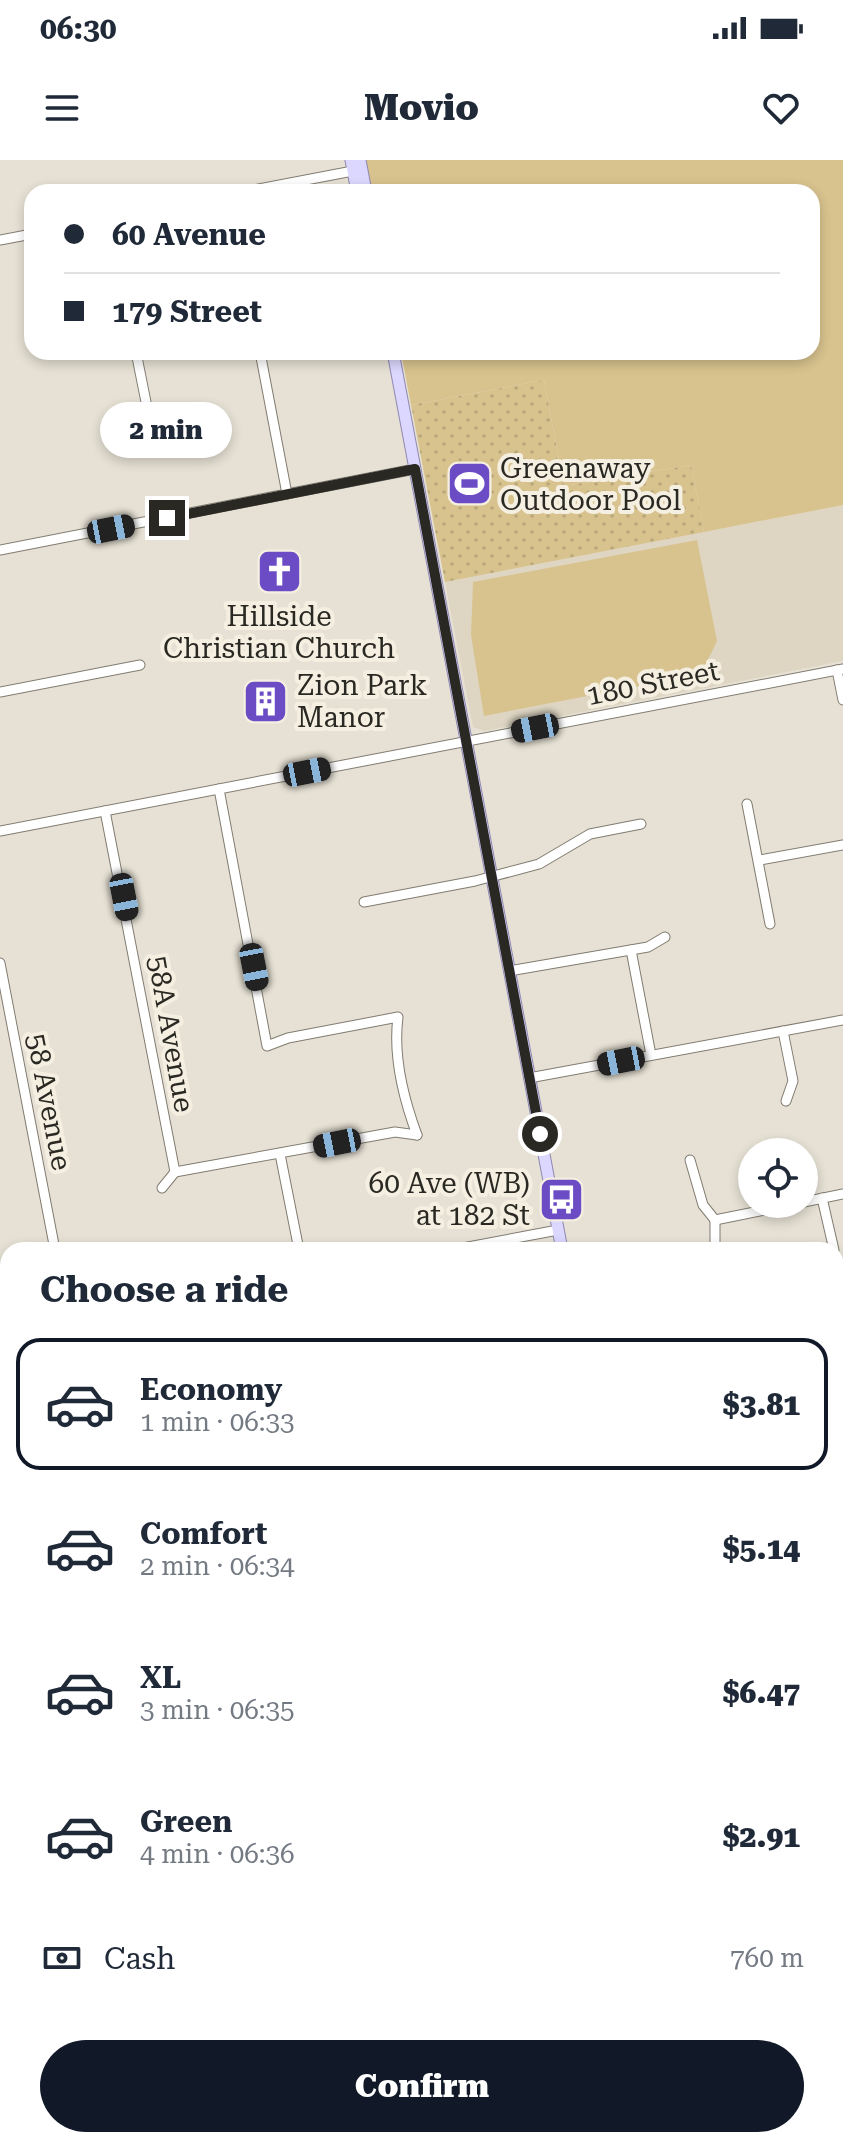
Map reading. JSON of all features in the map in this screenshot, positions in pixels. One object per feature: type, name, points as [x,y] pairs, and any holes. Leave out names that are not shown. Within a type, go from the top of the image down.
[{"type":"main road","points":[[357,165],[363,184]]},
{"type":"main road","points":[[394,360],[560,1242]]},
{"type":"street","points":[[277,184],[357,165]]},
{"type":"street","points":[[0,240],[24,236]]},
{"type":"street","points":[[138,360],[149,417]]},
{"type":"street","points":[[262,360],[287,494]]},
{"type":"street","points":[[0,550],[415,469]]},
{"type":"street","points":[[0,692],[140,665]]},
{"type":"street","points":[[840,669],[843,700]]},
{"type":"street","name":"180 Street","points":[[0,831],[840,669]]},
{"type":"street","points":[[162,1188],[175,1172],[395,1132],[417,1135],[410,1115],[395,1038],[398,1017],[288,1038],[267,1046],[219,789]]},
{"type":"street","points":[[747,804],[770,924]]},
{"type":"street","name":"58A Avenue","points":[[105,811],[175,1172]]},
{"type":"street","points":[[364,902],[539,864],[590,834],[641,824]]},
{"type":"street","points":[[760,860],[843,845]]},
{"type":"street","points":[[509,971],[631,950],[654,944],[665,937]]},
{"type":"street","points":[[631,950],[651,1055]]},
{"type":"street","name":"58 Avenue","points":[[0,963],[53,1242]]},
{"type":"street","points":[[529,1078],[843,1020]]},
{"type":"street","points":[[783,1031],[793,1081],[786,1101]]},
{"type":"street","points":[[280,1154],[297,1242]]},
{"type":"street","points":[[690,1160],[703,1205],[715,1220],[715,1242]]},
{"type":"street","points":[[818,1199],[843,1194]]},
{"type":"street","points":[[822,1198],[832,1242]]},
{"type":"street","points":[[715,1220],[738,1215]]},
{"type":"street","points":[[494,1242],[558,1230]]},
{"type":"shaded area","points":[[365,160],[843,160],[843,505],[704,532],[691,465],[564,486],[544,380],[411,405],[403,360],[820,360],[820,184],[370,184]]},
{"type":"shaded area","points":[[544,380],[564,486],[691,465],[704,532],[445,582],[411,405]]},
{"type":"shaded area","points":[[843,505],[843,661],[484,731],[473,727],[445,582]]},
{"type":"shaded area","points":[[697,540],[717,641],[701,674],[484,716],[471,635],[473,582]]},
{"type":"place","name":"Greenaway Outdoor Pool","points":[[469,484]]},
{"type":"place","name":"Hillside Christian Church","points":[[279,571]]},
{"type":"place","name":"Zion Park Manor","points":[[266,701]]},
{"type":"place","name":"60 Ave (WB) at 182 St","points":[[561,1199]]},
{"type":"route","points":[[167,518],[415,469],[540,1134]]}]
